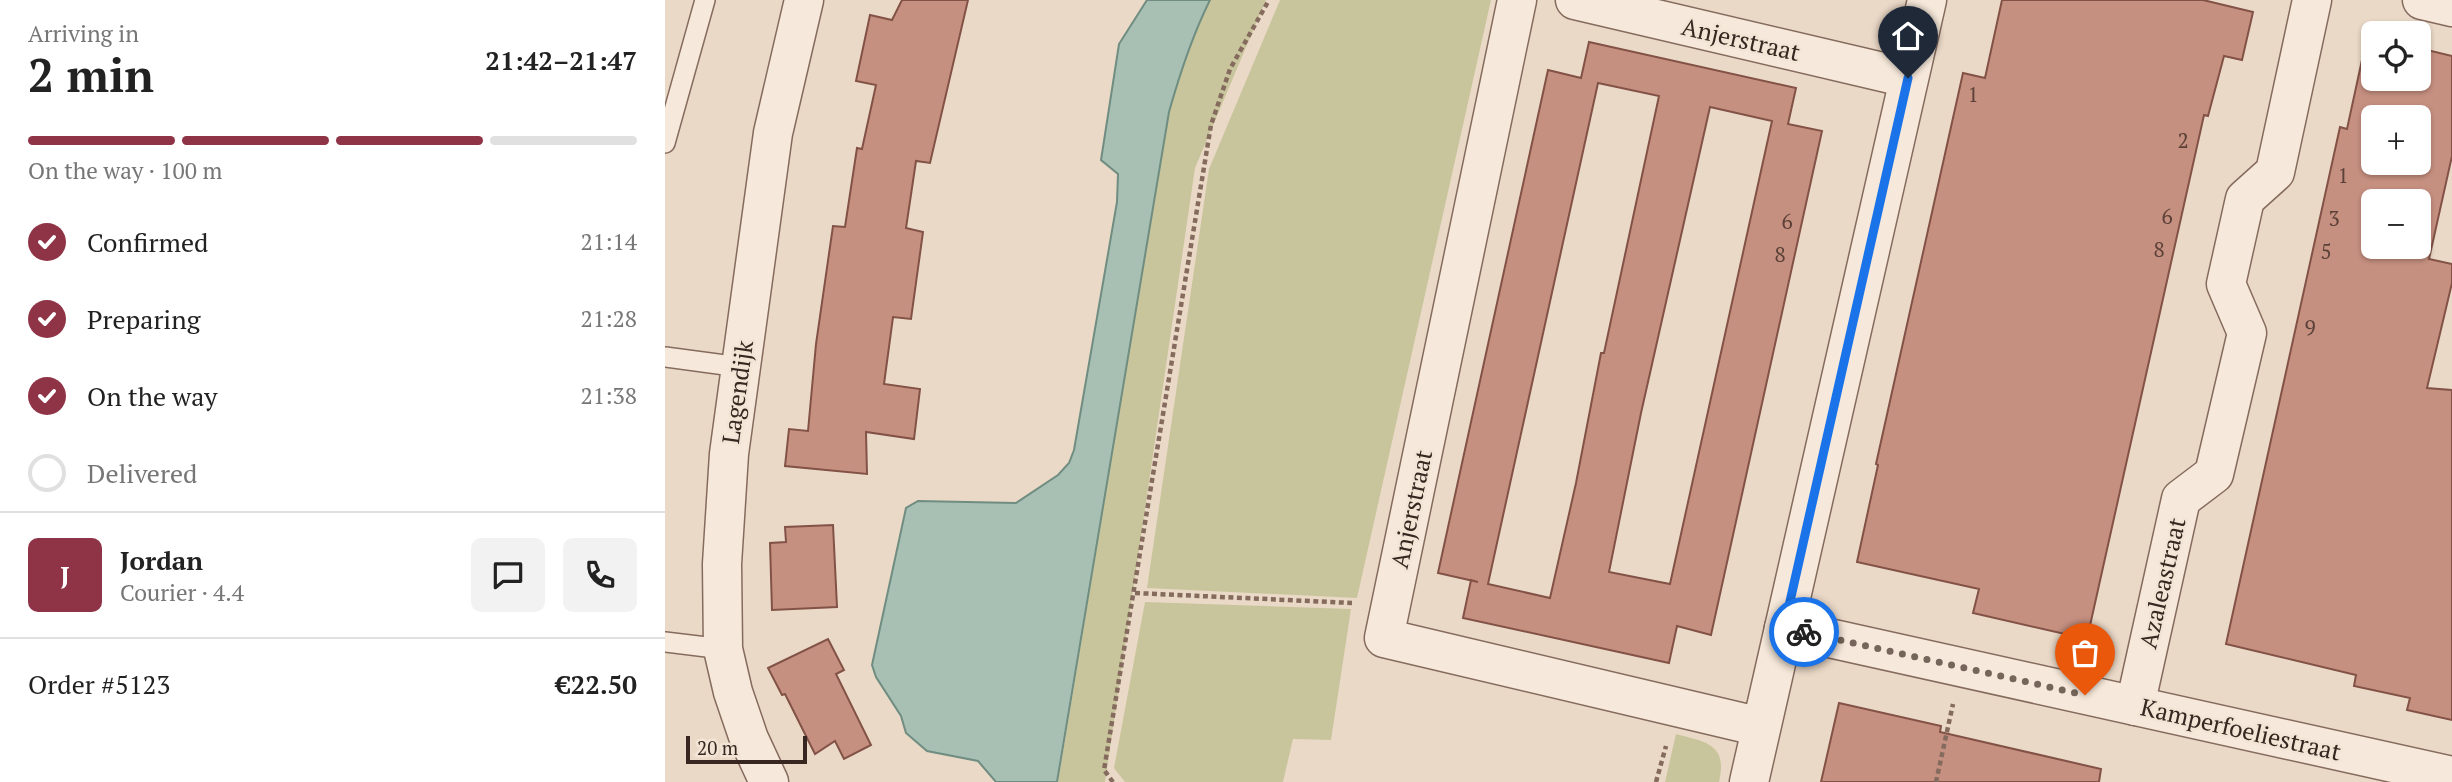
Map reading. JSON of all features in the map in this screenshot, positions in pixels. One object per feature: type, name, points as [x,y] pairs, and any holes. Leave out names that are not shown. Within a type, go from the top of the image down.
[{"type":"street","name":"Lagendijk","points":[[769,782],[749,739],[733,692],[723,649],[722,564],[729,454],[773,133],[804,0]]},
{"type":"street","name":"Anjerstraat","points":[[1517,0],[1384,638],[1761,727]]},
{"type":"street","name":"Anjerstraat","points":[[1575,0],[1908,78]]},
{"type":"street","points":[[1749,782],[1927,0]]},
{"type":"street","name":"Azaleastraat","points":[[2135,706],[2181,499],[2214,474],[2247,333],[2226,284],[2245,199],[2275,172],[2312,0]]},
{"type":"street","points":[[2422,0],[2452,7]]},
{"type":"street","name":"Kamperfoeliestraat","points":[[1784,628],[2452,776]]},
{"type":"lane","points":[[665,143],[705,0]]},
{"type":"lane","points":[[665,357],[740,367]]},
{"type":"lane","points":[[665,642],[723,649]]},
{"type":"path","points":[[1114,782],[1104,770],[1211,125],[1230,69],[1269,0]]},
{"type":"path","points":[[1135,593],[1391,605]]},
{"type":"path","points":[[1936,782],[1961,667]]},
{"type":"shaded area","points":[[1147,0],[1210,0],[1187,55],[1169,112],[1057,782],[996,782],[978,761],[927,751],[906,733],[901,716],[876,677],[872,665],[906,508],[918,501],[1016,503],[1058,475],[1069,463],[1074,450],[1117,202],[1118,174],[1101,160],[1119,44]]},
{"type":"shaded area","points":[[1210,0],[1266,0],[1195,168],[1105,782],[1058,782],[1169,112],[1187,55]]},
{"type":"shaded area","points":[[1280,0],[1491,0],[1357,598],[1147,588],[1209,169]]},
{"type":"shaded area","points":[[1145,602],[1351,609],[1331,740],[1293,739],[1283,782],[1125,782],[1114,768]]},
{"type":"shaded area","points":[[1676,734],[1705,743],[1717,752],[1721,769],[1719,782],[1665,782]]},
{"type":"building","points":[[902,0],[968,0],[930,163],[916,161],[906,228],[923,232],[911,319],[893,317],[884,384],[920,389],[914,439],[866,432],[867,474],[785,466],[789,429],[808,431],[816,344],[833,226],[845,227],[857,148],[862,149],[876,85],[856,81],[870,15],[892,20]]},
{"type":"building","points":[[2002,0],[2203,0],[2253,12],[2242,60],[2224,56],[2208,116],[2204,115],[2087,639],[1973,613],[1979,589],[1857,562],[1878,465],[1876,464],[1963,73],[1985,78]]},
{"type":"building","points":[[1589,42],[1796,88],[1788,124],[1822,131],[1711,635],[1677,626],[1669,663],[1463,618],[1471,580],[1438,573],[1548,70],[1581,78]],"holes":[[[1598,83],[1659,96],[1604,353],[1601,353],[1550,598],[1488,584]],[[1710,107],[1772,121],[1670,584],[1609,572],[1641,413]]]},
{"type":"building","points":[[2431,51],[2452,56],[2452,156],[2431,250],[2431,189],[2361,189],[2361,259],[2429,259],[2452,264],[2452,283],[2427,388],[2452,390],[2452,720],[2407,710],[2410,698],[2354,686],[2356,675],[2226,644],[2340,127],[2347,129],[2361,65],[2361,91],[2431,91]]},
{"type":"building","points":[[833,525],[837,607],[772,610],[770,543],[786,542],[785,527]]},
{"type":"building","points":[[828,639],[844,670],[836,674],[871,745],[844,759],[835,741],[815,754],[785,694],[782,695],[768,668]]},
{"type":"building","points":[[1839,703],[1941,726],[1940,732],[2101,769],[2099,782],[1821,782]]},
{"type":"way so far","points":[[1804,632],[2085,695]]},
{"type":"route","points":[[1804,632],[1784,628],[1908,78]]}]
